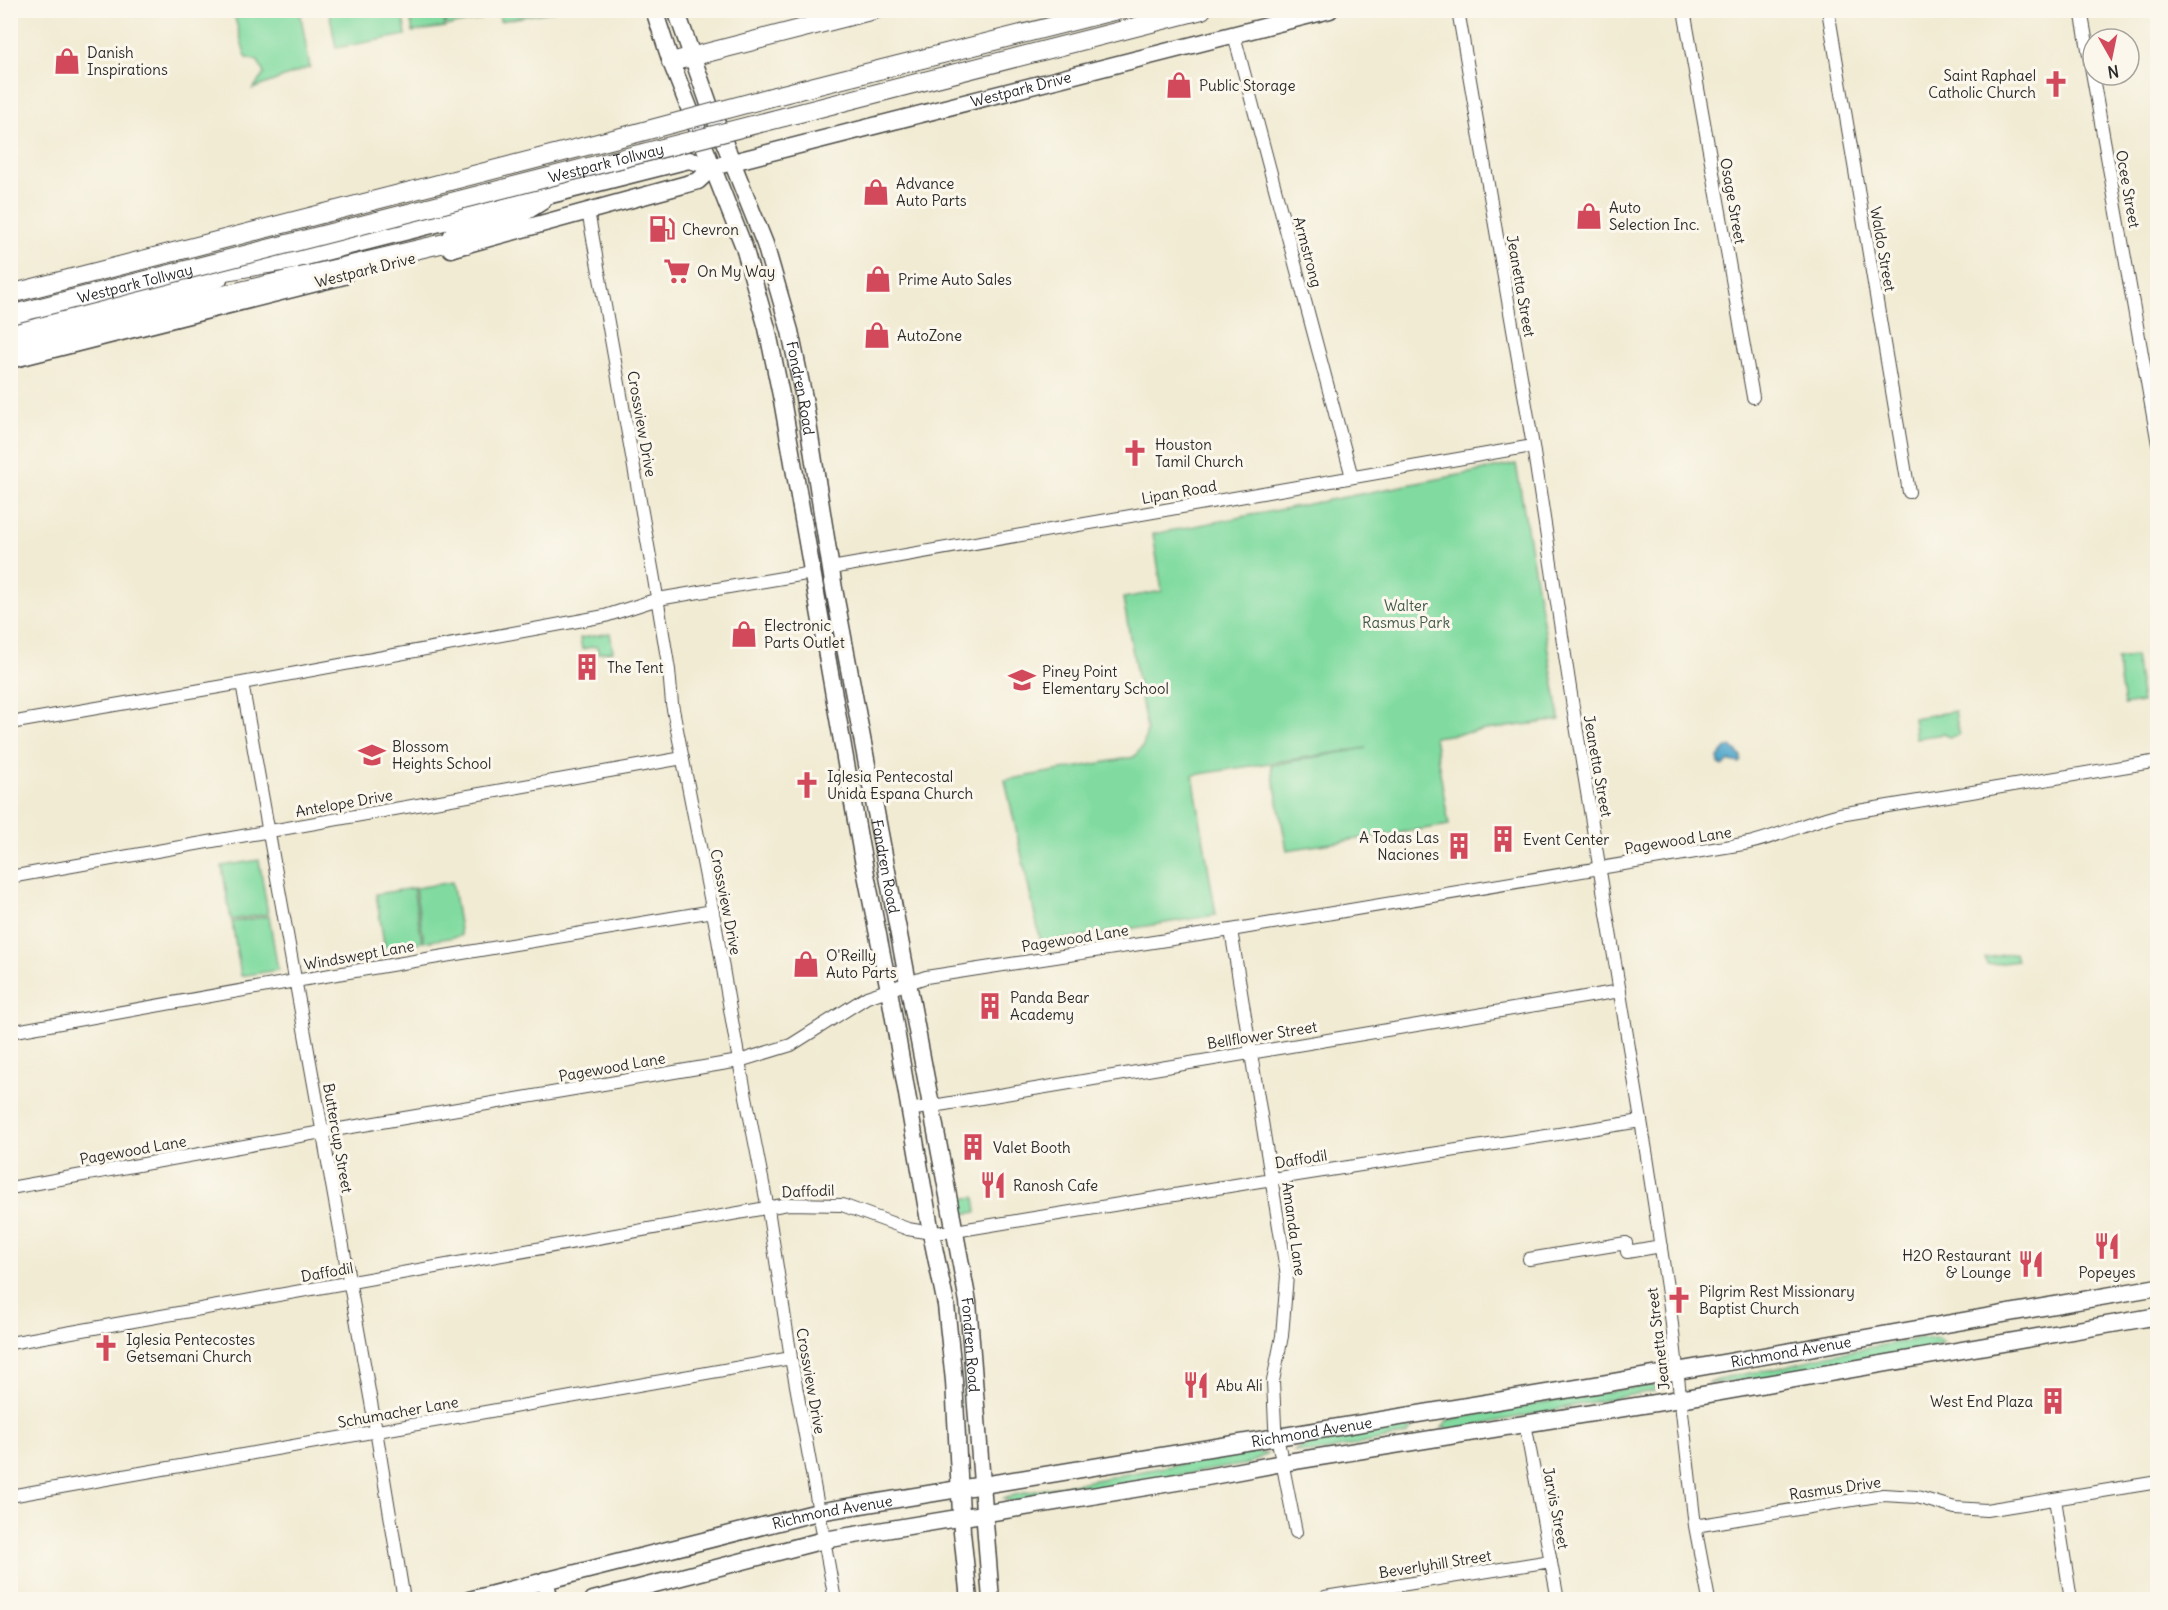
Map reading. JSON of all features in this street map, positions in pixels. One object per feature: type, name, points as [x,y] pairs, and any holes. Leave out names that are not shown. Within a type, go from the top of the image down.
[{"type":"highway","points":[[671,62],[874,10]]},
{"type":"highway","name":"Westpark Tollway","points":[[10,294],[1117,10]]},
{"type":"highway","name":"Westpark Tollway","points":[[10,315],[1202,10]]},
{"type":"highway","points":[[10,349],[215,297],[456,245]]},
{"type":"highway","points":[[10,306],[293,260]]},
{"type":"main road","name":"Fondren Road","points":[[654,10],[671,62],[744,248],[767,328],[782,400],[861,849],[946,1305],[969,1599]]},
{"type":"main road","name":"Fondren Road","points":[[676,10],[765,244],[790,331],[804,398],[831,568],[968,1302],[991,1599]]},
{"type":"main road","name":"Westpark Drive","points":[[10,360],[698,182],[713,167],[1330,10]]},
{"type":"main road","name":"Westpark Drive","points":[[10,333],[689,160],[713,167]]},
{"type":"main road","points":[[456,245],[452,235],[516,218],[559,192]]},
{"type":"main road","points":[[752,275],[773,271]]},
{"type":"main road","points":[[782,400],[804,398]]},
{"type":"main road","points":[[799,497],[815,528],[821,560],[831,568]]},
{"type":"main road","points":[[812,573],[824,586],[848,658]]},
{"type":"main road","points":[[838,717],[858,715]]},
{"type":"main road","points":[[861,849],[882,847]]},
{"type":"main road","name":"Richmond Avenue","points":[[469,1599],[818,1512],[1677,1370],[2157,1287]]},
{"type":"main road","name":"Richmond Avenue","points":[[593,1599],[824,1540],[1282,1462],[1680,1399],[2157,1316]]},
{"type":"main road","points":[[682,1546],[690,1574]]},
{"type":"main road","points":[[545,1580],[550,1599]]},
{"type":"street","name":"Jeanetta Street","points":[[1458,10],[1533,446],[1661,1246],[1695,1526],[1709,1599]]},
{"type":"street","name":"Osage Street","points":[[1684,10],[1753,396]]},
{"type":"street","name":"Waldo Street","points":[[1828,10],[1909,492]]},
{"type":"street","name":"Ocee Street","points":[[2081,10],[2157,444]]},
{"type":"street","name":"Armstrong","points":[[1234,35],[1352,477]]},
{"type":"street","name":"Crossview Drive","points":[[588,211],[658,599],[672,704],[768,1209],[791,1358],[835,1599]]},
{"type":"street","name":"Lipan Road","points":[[831,568],[1533,446]]},
{"type":"street","points":[[10,723],[605,616],[658,599],[812,573]]},
{"type":"street","name":"Buttercup Street","points":[[242,683],[376,1430],[404,1599]]},
{"type":"street","name":"Antelope Drive","points":[[10,877],[682,758]]},
{"type":"street","name":"Pagewood Lane","points":[[10,1188],[739,1061],[791,1044],[867,998],[926,977],[1231,930],[1749,843],[1772,837],[1814,820],[1840,814],[2157,761]]},
{"type":"street","name":"Windswept Lane","points":[[10,1032],[295,981],[712,911]]},
{"type":"street","name":"Amanda Lane","points":[[1231,930],[1287,1276],[1282,1336],[1274,1381],[1277,1437],[1296,1532]]},
{"type":"street","name":"Bellflower Street","points":[[909,1110],[1620,991]]},
{"type":"street","name":"Daffodil","points":[[10,1343],[788,1204],[842,1204],[908,1229],[931,1233],[955,1231],[1641,1121]]},
{"type":"street","points":[[1529,1259],[1626,1243],[1627,1252],[1661,1246]]},
{"type":"street","name":"Schumacher Lane","points":[[10,1496],[791,1358]]},
{"type":"street","name":"Jarvis Street","points":[[1525,1423],[1558,1599]]},
{"type":"street","name":"Rasmus Drive","points":[[1695,1526],[1882,1495],[1917,1497],[1955,1508],[1986,1510],[2157,1482]]},
{"type":"street","points":[[2055,1499],[2071,1599]]},
{"type":"street","name":"Beverlyhill Street","points":[[1325,1597],[1551,1561]]},
{"type":"green space","points":[[499,10],[554,11],[500,21]]},
{"type":"green space","points":[[233,11],[300,11],[310,67],[253,89],[264,74],[258,61],[246,58]]},
{"type":"green space","points":[[329,11],[402,11],[406,35],[336,48]]},
{"type":"green space","points":[[409,11],[443,11],[445,27],[413,32]]},
{"type":"green space","points":[[444,11],[478,11],[480,20],[447,26]]},
{"type":"green space","name":"Walter Rasmus Park","points":[[1516,464],[1560,720],[1434,737],[1449,825],[1287,850],[1271,765],[1366,748],[1193,775],[1216,915],[1041,943],[1005,780],[1134,757],[1143,746],[1147,731],[1123,598],[1162,591],[1153,534]]},
{"type":"green space","points":[[610,633],[613,651],[598,653],[597,646],[582,649],[580,638]]},
{"type":"green space","points":[[2135,656],[2142,702],[2124,705],[2117,659]]},
{"type":"green space","points":[[1955,711],[1959,735],[1949,737],[1944,734],[1916,738],[1913,718]]},
{"type":"green space","points":[[259,860],[268,914],[231,920],[222,866]]},
{"type":"green space","points":[[452,882],[461,936],[424,942],[415,888]]},
{"type":"green space","points":[[413,888],[422,942],[385,949],[376,894]]},
{"type":"green space","points":[[269,916],[278,970],[241,976],[232,922]]},
{"type":"green space","points":[[2015,953],[2017,961],[1987,965],[1985,958]]},
{"type":"green space","points":[[975,1197],[977,1212],[962,1214],[960,1199]]},
{"type":"green space","points":[[1938,1338],[1944,1342],[1925,1350],[1768,1378],[1707,1384],[1726,1377],[1775,1369],[1832,1354],[1918,1339]]},
{"type":"green space","points":[[1648,1385],[1657,1387],[1654,1391],[1455,1430],[1442,1428],[1449,1420],[1466,1416]]},
{"type":"green space","points":[[1401,1427],[1412,1429],[1406,1435],[1314,1453],[1294,1451],[1310,1442]]},
{"type":"green space","points":[[1250,1451],[1267,1454],[1248,1464],[1012,1502],[1003,1499],[1014,1495]]},
{"type":"water","points":[[1727,747],[1731,747],[1741,756],[1739,763],[1730,761],[1723,766],[1719,764],[1718,758]]},
{"type":"place","name":"Danish Inspirations","points":[[67,61]]},
{"type":"place","name":"Saint Raphael Catholic Church","points":[[2056,84]]},
{"type":"place","name":"Public Storage","points":[[1179,85]]},
{"type":"place","name":"Advance Auto Parts","points":[[876,192]]},
{"type":"place","name":"Auto Selection Inc.","points":[[1589,216]]},
{"type":"place","name":"Chevron","points":[[662,229]]},
{"type":"place","name":"On My Way","points":[[677,271]]},
{"type":"place","name":"Prime Auto Sales","points":[[878,279]]},
{"type":"place","name":"AutoZone","points":[[877,335]]},
{"type":"place","name":"Houston Tamil Church","points":[[1135,453]]},
{"type":"place","name":"Electronic Parts Outlet","points":[[744,634]]},
{"type":"place","name":"The Tent","points":[[587,667]]},
{"type":"place","name":"Piney Point Elementary School","points":[[1022,680]]},
{"type":"place","name":"Blossom Heights School","points":[[372,755]]},
{"type":"place","name":"Iglesia Pentecostal Unida Espana Church","points":[[807,785]]},
{"type":"place","name":"Event Center","points":[[1503,839]]},
{"type":"place","name":"A Todas Las Naciones","points":[[1459,846]]},
{"type":"place","name":"O'Reilly Auto Parts","points":[[806,964]]},
{"type":"place","name":"Panda Bear Academy","points":[[990,1006]]},
{"type":"place","name":"Valet Booth","points":[[973,1147]]},
{"type":"place","name":"Ranosh Cafe","points":[[993,1185]]},
{"type":"place","name":"Popeyes","points":[[2107,1246]]},
{"type":"place","name":"H2O Restaurant & Lounge","points":[[2031,1264]]},
{"type":"place","name":"Pilgrim Rest Missionary Baptist Church","points":[[1679,1300]]},
{"type":"place","name":"Iglesia Pentecostes Getsemani Church","points":[[106,1348]]},
{"type":"place","name":"Abu Ali","points":[[1196,1385]]},
{"type":"place","name":"West End Plaza","points":[[2053,1401]]}]
